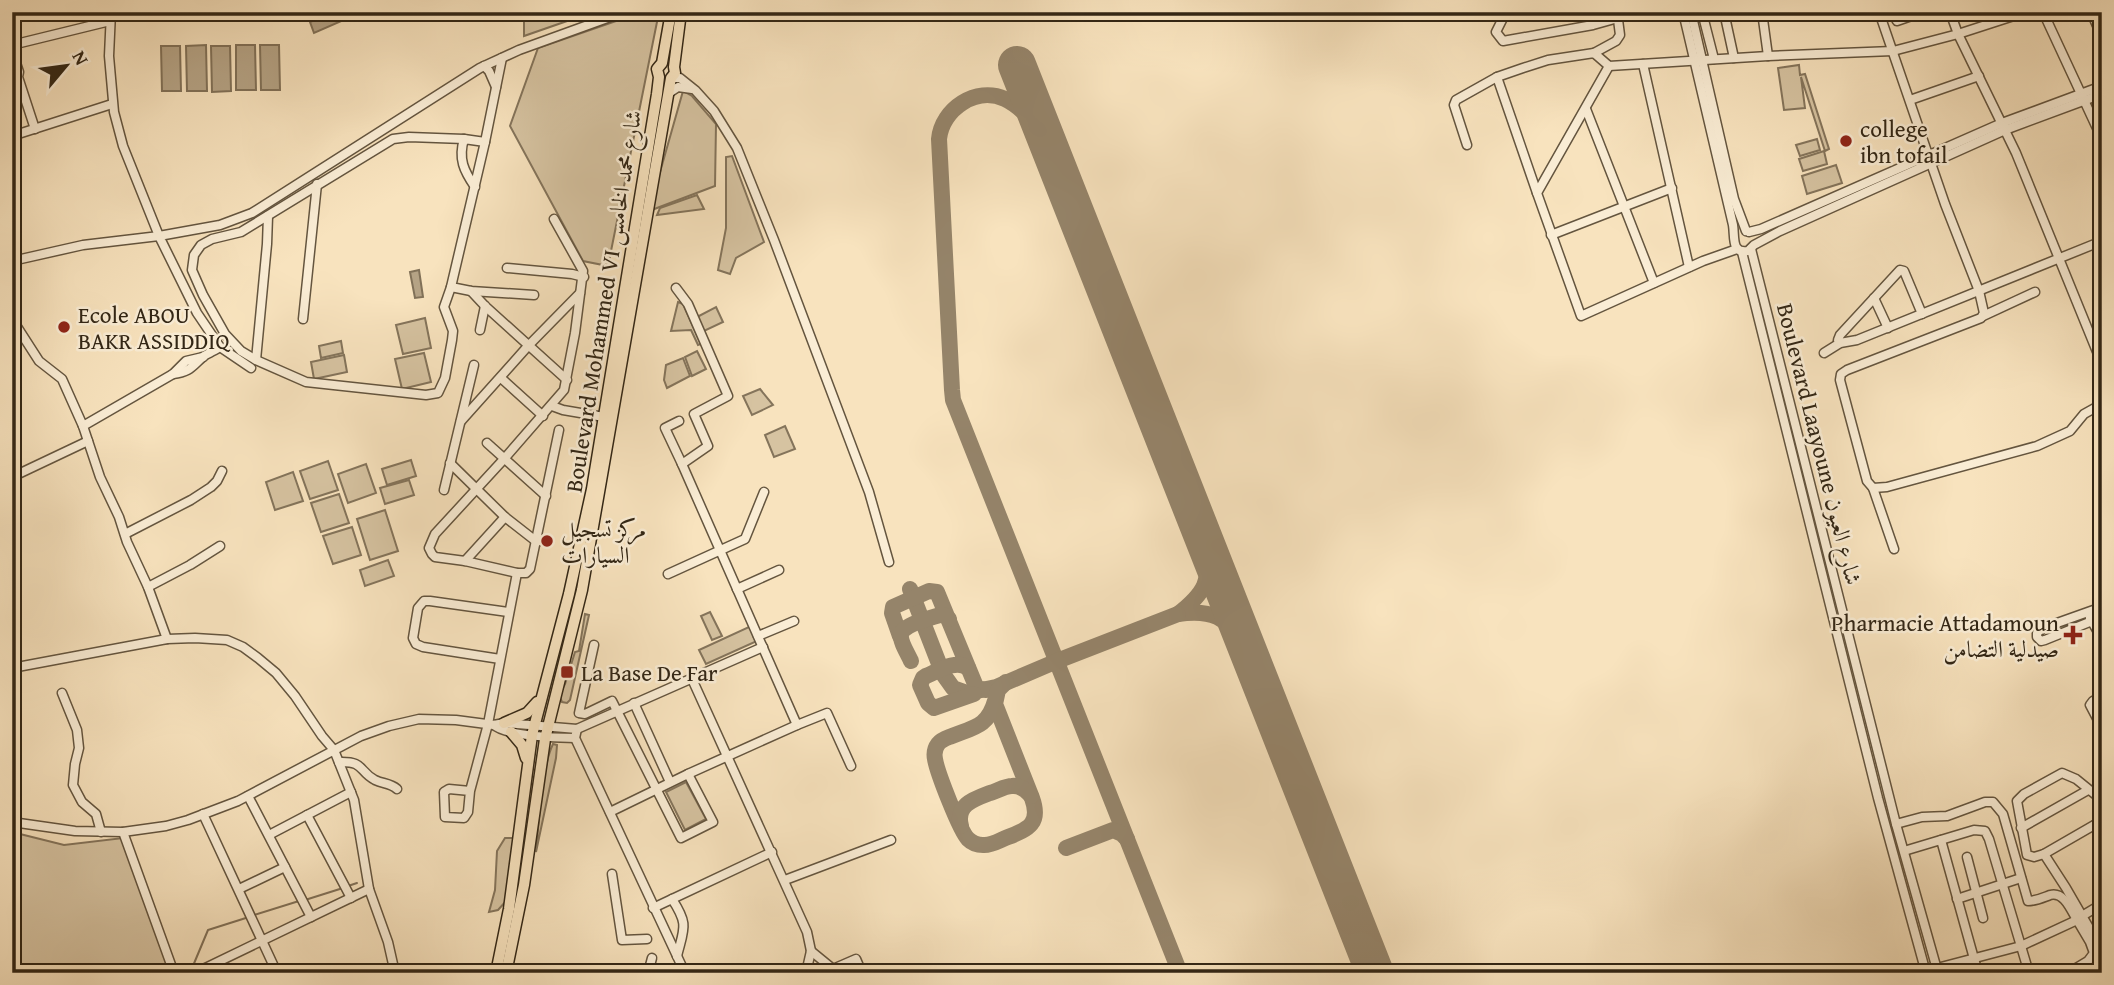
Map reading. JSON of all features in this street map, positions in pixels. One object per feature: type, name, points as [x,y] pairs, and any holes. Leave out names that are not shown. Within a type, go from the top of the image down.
[{"type":"main road","points":[[662,63],[666,62],[673,73],[667,80],[659,78],[657,69],[662,63],[671,12]]},
{"type":"main road","name":"Boulevard Mohammed VI شارع محمد الخامس","points":[[506,973],[524,884],[537,783],[547,732],[582,590],[673,73],[681,12]]},
{"type":"main road","name":"Boulevard Mohammed VI شارع محمد الخامس","points":[[496,973],[509,909],[527,761],[592,489],[659,78]]},
{"type":"main road","points":[[527,761],[522,745],[499,726],[527,713],[541,696]]},
{"type":"street","points":[[12,261],[83,245],[220,225],[252,212],[484,66],[624,12]]},
{"type":"street","points":[[1467,145],[1455,102],[1497,77],[1548,60],[1594,53],[1618,38],[1620,31],[1617,14],[1503,41],[1496,32],[1506,12]]},
{"type":"street","name":"Boulevard Laayoune شارع العيون","points":[[1683,12],[1699,60],[1734,199],[1747,232],[1754,239],[1742,246]]},
{"type":"street","name":"Boulevard Laayoune شارع العيون","points":[[1691,12],[1733,225],[1742,246],[1896,824],[1938,971]]},
{"type":"street","points":[[1702,12],[1714,59]]},
{"type":"street","points":[[1724,12],[1734,58]]},
{"type":"street","points":[[1762,12],[1768,56]]},
{"type":"street","points":[[1879,12],[1931,164],[1979,291],[1983,316]]},
{"type":"street","points":[[1892,12],[1897,21],[1923,12]]},
{"type":"street","points":[[1950,12],[1958,34],[2004,127],[2102,364]]},
{"type":"street","points":[[1594,53],[1609,66],[1893,51],[1958,34],[2025,12]]},
{"type":"street","points":[[2043,12],[2102,139]]},
{"type":"street","points":[[2091,12],[2102,37]]},
{"type":"street","points":[[12,45],[110,17],[112,104],[123,146],[159,236],[197,313],[220,347],[251,368]]},
{"type":"street","points":[[12,51],[35,129]]},
{"type":"street","points":[[485,142],[410,137],[393,139],[241,232],[212,239],[201,245],[194,255],[192,270],[225,334],[242,351],[256,360],[306,382],[433,395],[441,389],[453,331],[444,307],[475,187],[485,142],[502,58]]},
{"type":"street","points":[[1643,64],[1689,267]]},
{"type":"street","points":[[484,66],[496,87]]},
{"type":"street","points":[[1537,193],[1609,66]]},
{"type":"street","points":[[673,73],[695,90],[714,111],[742,159],[869,492],[889,562]]},
{"type":"street","points":[[1910,100],[1979,76]]},
{"type":"street","points":[[1497,77],[1581,316],[1931,164],[2004,127]]},
{"type":"street","points":[[1742,246],[1739,233],[1761,229],[1928,155],[2082,97],[2102,86]]},
{"type":"street","points":[[669,93],[678,87],[695,90]]},
{"type":"street","points":[[2082,97],[2102,94]]},
{"type":"street","points":[[12,136],[112,104]]},
{"type":"street","points":[[1586,109],[1654,283]]},
{"type":"street","points":[[464,139],[460,157],[465,172],[475,187]]},
{"type":"street","points":[[303,319],[317,184]]},
{"type":"street","points":[[1551,235],[1672,188]]},
{"type":"street","points":[[256,360],[268,216]]},
{"type":"street","points":[[554,219],[582,267],[583,277],[564,390],[435,534],[429,548],[432,554],[435,557],[526,573],[530,569],[537,542],[559,430]]},
{"type":"street","points":[[1824,353],[1840,343],[1857,340],[1888,328],[2102,241]]},
{"type":"street","name":"Boulevard Laayoune شارع العيون","points":[[1742,246],[1878,798],[1926,973]]},
{"type":"street","points":[[507,268],[583,277]]},
{"type":"street","points":[[1840,343],[1840,335],[1902,269],[1922,314]]},
{"type":"street","points":[[451,287],[534,295]]},
{"type":"street","points":[[676,288],[688,304],[728,396],[694,414],[708,446],[682,464]]},
{"type":"street","points":[[471,291],[567,380]]},
{"type":"street","points":[[1894,549],[1867,481],[1840,380],[1842,374],[2035,292]]},
{"type":"street","points":[[461,421],[580,293]]},
{"type":"street","points":[[1874,298],[1888,328]]},
{"type":"street","points":[[480,330],[485,306]]},
{"type":"street","points":[[12,319],[39,361],[59,375],[64,383],[167,639]]},
{"type":"street","points":[[83,426],[173,373],[192,368],[220,347]]},
{"type":"street","points":[[444,490],[474,365]]},
{"type":"street","points":[[501,378],[543,416]]},
{"type":"street","points":[[1872,488],[1887,487],[2037,446],[2070,431],[2084,414],[2102,404]]},
{"type":"street","points":[[552,406],[604,417]]},
{"type":"street","points":[[679,421],[665,428],[797,725]]},
{"type":"street","points":[[12,477],[88,441]]},
{"type":"street","points":[[487,443],[546,496]]},
{"type":"street","points":[[450,463],[505,517],[537,542]]},
{"type":"street","points":[[125,534],[191,500],[211,487],[222,471]]},
{"type":"street","points":[[667,574],[746,539],[764,492]]},
{"type":"street","points":[[465,561],[505,517]]},
{"type":"street","points":[[148,587],[220,546]]},
{"type":"street","points":[[737,589],[779,570]]},
{"type":"street","points":[[470,791],[449,789],[444,792],[445,817],[467,816],[470,791],[499,726],[500,659],[517,573]]},
{"type":"street","points":[[500,659],[416,644],[413,638],[418,608],[424,601],[429,601],[508,612]]},
{"type":"street","points":[[2102,607],[2089,616],[2045,640],[2039,639],[2037,634],[2043,628],[2089,616],[2102,617]]},
{"type":"street","points":[[2089,616],[2102,639]]},
{"type":"street","points":[[758,636],[794,621]]},
{"type":"street","points":[[12,668],[167,639],[195,638],[227,640],[243,647],[276,673],[334,750],[340,762],[358,817],[369,889],[388,942],[395,973]]},
{"type":"street","points":[[594,645],[579,713],[585,714],[612,701],[681,838],[713,822],[688,774]]},
{"type":"street","points":[[12,822],[101,832],[166,826],[248,796],[375,730],[412,720],[436,719],[576,734],[618,710],[762,647]]},
{"type":"street","points":[[692,679],[807,932],[811,951],[806,973]]},
{"type":"street","points":[[62,693],[77,730],[79,748],[73,786],[82,802],[96,814],[101,832]]},
{"type":"street","points":[[2102,696],[2090,705],[2102,728]]},
{"type":"street","points":[[634,703],[670,782]]},
{"type":"street","points":[[610,811],[827,713],[851,766]]},
{"type":"street","points":[[576,734],[653,908],[685,973]]},
{"type":"street","points":[[340,762],[351,761],[360,765],[375,780],[397,789]]},
{"type":"street","points":[[2102,800],[2066,774],[2062,774],[2018,799],[2017,806],[2028,856],[2044,854],[2099,822],[2102,835]]},
{"type":"street","points":[[2021,828],[2088,790]]},
{"type":"street","points":[[269,835],[351,792]]},
{"type":"street","points":[[248,796],[311,917]]},
{"type":"street","points":[[1896,824],[1922,817],[1947,816],[1985,802],[1993,802],[2003,814],[2028,901],[2058,895],[2093,935],[2102,936]]},
{"type":"street","points":[[203,814],[277,973]]},
{"type":"street","points":[[307,815],[351,898]]},
{"type":"street","points":[[1904,851],[1973,830],[1985,831],[2029,973]]},
{"type":"street","points":[[122,832],[174,973]]},
{"type":"street","points":[[785,880],[891,840]]},
{"type":"street","points":[[1941,840],[1978,973]]},
{"type":"street","points":[[653,908],[772,852]]},
{"type":"street","points":[[2044,854],[2079,918],[2094,953],[2088,961],[2068,973]]},
{"type":"street","points":[[1967,857],[1983,918]]},
{"type":"street","points":[[239,889],[285,867]]},
{"type":"street","points":[[612,874],[622,940],[647,939]]},
{"type":"street","points":[[1957,900],[2021,878]]},
{"type":"street","points":[[195,973],[369,889]]},
{"type":"street","points":[[672,899],[684,916],[685,925],[677,956]]},
{"type":"street","points":[[1938,971],[1973,957],[2021,946],[2102,904]]},
{"type":"street","points":[[811,951],[833,969],[856,958],[862,973]]},
{"type":"street","points":[[648,973],[652,958]]},
{"type":"shaded area","points":[[333,12],[352,12],[353,16],[314,33],[310,22]]},
{"type":"shaded area","points":[[524,12],[593,12],[524,36]]},
{"type":"shaded area","points":[[642,12],[659,12],[608,266],[583,261],[510,126],[538,48]]},
{"type":"shaded area","points":[[206,45],[207,91],[187,91],[186,46]]},
{"type":"shaded area","points":[[236,45],[255,45],[256,90],[236,90]]},
{"type":"shaded area","points":[[260,45],[279,45],[280,90],[261,90]]},
{"type":"shaded area","points":[[161,46],[180,46],[181,91],[162,91]]},
{"type":"shaded area","points":[[211,46],[230,46],[231,91],[212,92]]},
{"type":"shaded area","points":[[1799,65],[1800,75],[1805,74],[1829,149],[1825,151],[1801,77],[1805,108],[1784,110],[1778,68]]},
{"type":"shaded area","points":[[683,91],[692,96],[716,124],[715,186],[649,211]]},
{"type":"shaded area","points":[[1817,139],[1820,150],[1800,156],[1796,145]]},
{"type":"shaded area","points":[[1824,151],[1827,164],[1803,171],[1799,159]]},
{"type":"shaded area","points":[[732,156],[764,242],[736,258],[730,274],[718,270],[726,228],[726,157]]},
{"type":"shaded area","points":[[1836,165],[1842,183],[1807,194],[1802,176]]},
{"type":"shaded area","points":[[697,195],[704,209],[657,215],[660,208]]},
{"type":"shaded area","points":[[419,270],[423,297],[415,298],[410,272]]},
{"type":"shaded area","points":[[678,302],[683,304],[701,344],[698,345],[691,330],[671,331]]},
{"type":"shaded area","points":[[716,307],[723,322],[704,331],[697,317]]},
{"type":"shaded area","points":[[425,318],[431,348],[403,354],[396,325]]},
{"type":"shaded area","points":[[341,341],[343,353],[321,358],[319,346]]},
{"type":"shaded area","points":[[697,351],[706,369],[692,376],[685,357]]},
{"type":"shaded area","points":[[424,353],[431,382],[402,389],[395,359]]},
{"type":"shaded area","points":[[344,355],[347,372],[314,379],[311,362]]},
{"type":"shaded area","points":[[683,358],[690,376],[667,388],[664,380],[666,365]]},
{"type":"shaded area","points":[[760,389],[773,405],[752,415],[743,396]]},
{"type":"shaded area","points":[[785,426],[795,449],[774,457],[765,435]]},
{"type":"shaded area","points":[[411,460],[416,476],[387,485],[382,469]]},
{"type":"shaded area","points":[[328,461],[338,490],[310,499],[300,471]]},
{"type":"shaded area","points":[[366,464],[376,493],[348,503],[338,474]]},
{"type":"shaded area","points":[[293,472],[303,501],[275,510],[266,482]]},
{"type":"shaded area","points":[[409,480],[414,495],[385,504],[380,488]]},
{"type":"shaded area","points":[[339,494],[349,523],[321,532],[311,503]]},
{"type":"shaded area","points":[[385,510],[398,551],[370,560],[357,519]]},
{"type":"shaded area","points":[[352,527],[361,555],[333,564],[323,536]]},
{"type":"shaded area","points":[[388,560],[394,576],[365,586],[360,570]]},
{"type":"shaded area","points":[[710,612],[722,636],[712,640],[701,616]]},
{"type":"shaded area","points":[[585,614],[589,615],[570,700],[567,703],[562,702],[559,695],[575,652],[579,651]]},
{"type":"shaded area","points":[[751,626],[757,641],[706,664],[699,650]]},
{"type":"shaded area","points":[[553,744],[557,745],[556,758],[536,852],[543,782]]},
{"type":"shaded area","points":[[686,782],[706,819],[685,830],[666,792]]},
{"type":"shaded area","points":[[12,832],[64,845],[123,838],[173,973],[12,973]]},
{"type":"shaded area","points":[[505,838],[514,838],[507,900],[498,910],[489,912],[495,890],[497,851]]},
{"type":"waterway","points":[[348,886],[357,883]]},
{"type":"waterway","points":[[305,900],[343,888]]},
{"type":"waterway","points":[[254,915],[299,901]]},
{"type":"waterway","points":[[190,973],[208,930],[249,917]]},
{"type":"taxiway","points":[[1048,143],[1035,124],[1018,107],[994,96],[972,98],[962,103],[946,118],[942,128],[939,139],[953,400],[1180,973]]},
{"type":"taxiway","points":[[1207,547],[1208,569],[1204,585],[1200,593],[1178,614],[1200,613],[1217,617],[1232,628],[1246,645]]},
{"type":"taxiway","points":[[910,589],[943,674],[953,688],[967,693],[996,687],[1178,614]]},
{"type":"taxiway","points":[[900,636],[892,613],[893,607],[929,591],[937,592],[975,684],[977,688],[986,690]]},
{"type":"taxiway","points":[[911,661],[902,641],[902,631],[917,622],[940,615],[949,619]]},
{"type":"taxiway","points":[[968,668],[958,665],[947,667],[926,676],[920,685],[928,703],[934,708],[974,694]]},
{"type":"taxiway","points":[[995,701],[984,721],[974,728],[943,740],[935,753],[940,776],[960,825],[968,839],[981,845],[992,844],[1022,831],[1031,824],[1035,814],[1032,798],[995,704],[998,690],[1006,682]]},
{"type":"taxiway","points":[[961,826],[963,808],[978,798],[1009,786],[1023,788],[1031,796]]},
{"type":"taxiway","points":[[1066,848],[1113,830],[1127,839]]},
{"type":"runway","points":[[1017,65],[1375,973]]},
{"type":"place","name":"college ibn tofail","points":[[1846,141]]},
{"type":"place","name":"Ecole ABOU BAKR ASSIDDIQ","points":[[64,327]]},
{"type":"place","name":"مركز تسجيل السيارات","points":[[547,541]]},
{"type":"place","name":"Pharmacie Attadamoun صيدلية التضامن","points":[[2073,635]]},
{"type":"place","name":"La Base De Far","points":[[567,672]]}]
